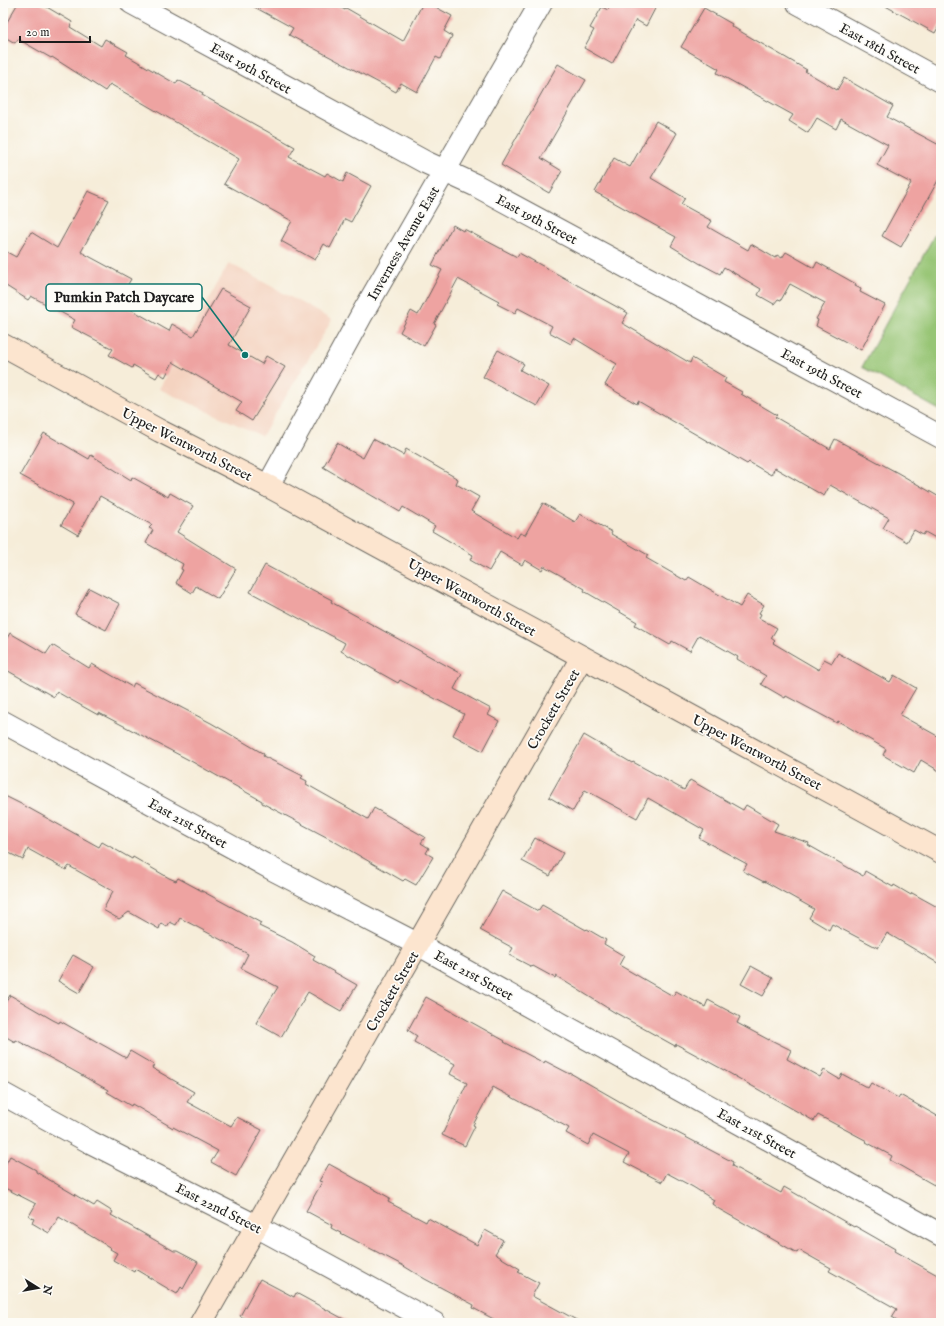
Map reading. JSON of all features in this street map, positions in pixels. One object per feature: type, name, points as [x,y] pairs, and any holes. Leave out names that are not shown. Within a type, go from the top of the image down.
[{"type":"main road","name":"Upper Wentworth Street","points":[[3,345],[160,431],[268,486],[941,852]]},
{"type":"main road","name":"Crockett Street","points":[[201,1323],[419,945],[582,657]]},
{"type":"street","name":"East 19th Street","points":[[132,3],[444,172],[475,185],[941,437]]},
{"type":"street","name":"Inverness Avenue East","points":[[268,486],[361,316],[541,3]]},
{"type":"street","name":"East 18th Street","points":[[798,3],[941,81]]},
{"type":"street","name":"East 21st Street","points":[[3,722],[276,871],[419,945],[941,1234]]},
{"type":"street","name":"East 22nd Street","points":[[3,1094],[90,1142],[256,1226],[434,1323]]},
{"type":"shaded area","points":[[229,263],[332,320],[262,436],[159,389]]},
{"type":"green space","points":[[941,223],[941,411],[862,367]]},
{"type":"building","points":[[18,3],[40,3],[72,22],[70,27],[101,46],[105,39],[128,52],[126,55],[176,84],[178,80],[203,93],[202,95],[295,147],[289,157],[325,176],[327,173],[343,182],[347,173],[371,186],[351,222],[345,219],[330,248],[324,244],[315,260],[281,241],[292,221],[224,184],[239,159],[110,84],[105,91],[52,57],[51,58],[18,39],[15,43],[3,36],[3,29]]},
{"type":"building","points":[[247,3],[332,3],[345,10],[346,8],[403,41],[423,3],[428,3],[452,16],[444,31],[452,36],[440,59],[436,57],[417,92],[401,83],[396,92],[289,35],[293,28]]},
{"type":"building","points":[[604,3],[658,3],[646,26],[636,20],[612,64],[584,48],[594,30],[590,28],[602,7],[608,10],[610,6]]},
{"type":"building","points":[[880,3],[941,3],[941,22],[935,33]]},
{"type":"building","points":[[704,8],[732,24],[731,26],[807,70],[805,71],[837,90],[844,78],[893,106],[887,117],[941,146],[941,175],[901,247],[882,236],[911,183],[877,165],[888,145],[841,119],[836,129],[817,118],[808,133],[789,121],[793,115],[717,73],[719,69],[681,47]]},
{"type":"building","points":[[558,64],[586,80],[541,158],[562,171],[549,193],[501,165]]},
{"type":"building","points":[[656,121],[677,133],[651,178],[685,198],[681,204],[712,221],[708,227],[748,250],[751,244],[775,258],[777,255],[782,258],[786,252],[814,268],[817,262],[856,284],[855,286],[861,289],[860,292],[885,305],[861,350],[816,326],[818,320],[816,319],[825,303],[790,284],[781,300],[778,299],[774,304],[758,295],[761,289],[724,267],[720,274],[699,263],[671,246],[676,237],[595,192],[614,158],[630,167]]},
{"type":"building","points":[[88,191],[109,200],[81,252],[131,279],[118,302],[169,331],[172,324],[193,336],[221,289],[251,306],[229,345],[262,364],[266,356],[285,367],[252,421],[236,411],[242,402],[173,362],[165,377],[159,373],[156,378],[133,365],[132,368],[109,355],[113,349],[71,327],[75,320],[31,296],[28,300],[3,284],[3,250],[16,257],[31,232],[57,248]]},
{"type":"building","points":[[453,225],[463,231],[464,229],[517,257],[519,253],[628,313],[622,323],[690,363],[692,358],[726,378],[724,382],[742,392],[741,394],[777,415],[775,417],[830,449],[835,439],[941,498],[941,541],[925,532],[923,535],[914,530],[907,542],[883,528],[889,518],[830,485],[824,496],[775,468],[771,475],[749,462],[747,464],[638,401],[637,404],[605,385],[617,364],[574,338],[571,344],[549,332],[552,326],[518,308],[515,313],[497,304],[499,301],[458,279],[424,346],[400,332],[411,311],[418,315],[442,270],[432,265]]},
{"type":"building","points":[[498,350],[524,364],[520,370],[549,386],[537,406],[483,377]]},
{"type":"building","points":[[44,433],[89,459],[91,455],[131,480],[132,477],[168,497],[170,493],[193,506],[177,532],[236,569],[218,599],[196,586],[192,593],[176,583],[183,570],[181,569],[183,564],[146,543],[153,530],[149,528],[152,525],[100,496],[78,535],[61,525],[73,504],[20,475]]},
{"type":"building","points":[[373,439],[403,455],[406,449],[458,479],[456,484],[479,497],[471,511],[517,538],[520,533],[525,535],[543,503],[575,522],[580,514],[648,555],[646,558],[686,581],[689,577],[740,607],[747,595],[764,605],[759,613],[761,614],[759,618],[777,628],[771,638],[775,641],[773,643],[819,670],[824,659],[832,663],[838,653],[890,682],[894,675],[916,688],[900,715],[941,738],[941,772],[921,760],[914,773],[883,755],[886,749],[838,721],[837,723],[786,696],[785,698],[761,684],[766,676],[737,659],[738,657],[699,635],[690,651],[672,641],[670,645],[635,625],[637,622],[584,591],[585,589],[544,566],[542,570],[525,560],[522,565],[500,552],[489,571],[470,560],[473,555],[432,531],[435,526],[403,507],[400,512],[323,467],[337,443],[363,458]]},
{"type":"building","points":[[265,565],[332,600],[331,602],[462,674],[454,689],[491,709],[488,715],[499,721],[483,751],[453,735],[464,714],[400,680],[398,683],[341,651],[345,643],[250,592]]},
{"type":"building","points":[[89,588],[120,604],[106,630],[75,614]]},
{"type":"building","points":[[10,633],[46,654],[52,645],[89,668],[92,664],[132,687],[134,683],[211,723],[264,754],[263,756],[303,776],[301,778],[307,781],[306,784],[368,819],[374,808],[425,837],[421,843],[429,848],[426,853],[433,857],[416,885],[405,879],[403,881],[332,840],[262,803],[262,801],[189,760],[99,713],[98,715],[57,692],[54,697],[3,668],[3,645]]},
{"type":"building","points":[[584,735],[632,763],[633,762],[684,790],[690,780],[743,810],[746,805],[778,824],[774,831],[809,843],[808,845],[863,876],[865,871],[893,887],[894,885],[911,895],[912,893],[941,909],[941,965],[887,933],[878,948],[832,924],[829,930],[809,918],[814,909],[743,871],[747,864],[699,838],[704,830],[648,798],[637,818],[585,790],[573,811],[549,797]]},
{"type":"building","points":[[3,795],[99,847],[102,842],[132,859],[133,857],[169,878],[176,881],[178,878],[261,923],[259,926],[292,942],[315,956],[313,960],[357,985],[341,1011],[308,992],[281,1037],[256,1023],[278,987],[241,968],[248,954],[180,918],[176,925],[170,922],[167,927],[161,923],[159,929],[129,912],[119,919],[103,910],[113,891],[69,866],[66,870],[28,849],[23,860],[3,850]]},
{"type":"building","points":[[535,838],[563,853],[550,876],[522,861]]},
{"type":"building","points":[[502,891],[538,911],[542,905],[606,940],[604,944],[624,956],[619,965],[673,996],[676,991],[705,1007],[708,1000],[740,1017],[737,1023],[791,1050],[787,1059],[820,1077],[824,1070],[839,1079],[842,1074],[868,1088],[871,1083],[898,1098],[900,1095],[941,1118],[941,1173],[934,1185],[890,1160],[892,1156],[866,1142],[867,1141],[818,1115],[814,1121],[722,1069],[676,1044],[675,1046],[614,1012],[556,976],[555,978],[509,955],[513,948],[480,930]]},
{"type":"building","points":[[73,955],[94,967],[79,993],[58,981]]},
{"type":"building","points":[[751,966],[773,978],[763,996],[741,984]]},
{"type":"building","points":[[10,995],[53,1020],[59,1023],[60,1021],[126,1058],[130,1051],[154,1065],[152,1068],[194,1092],[187,1102],[231,1126],[237,1117],[262,1130],[236,1176],[211,1162],[218,1151],[173,1128],[132,1104],[131,1106],[107,1092],[108,1090],[56,1061],[16,1040],[15,1042],[3,1035],[3,1007]]},
{"type":"building","points":[[426,997],[505,1041],[504,1042],[544,1063],[545,1061],[570,1073],[638,1112],[733,1162],[732,1166],[781,1193],[784,1187],[876,1238],[895,1249],[894,1251],[941,1277],[941,1323],[902,1323],[892,1317],[897,1309],[829,1271],[831,1268],[799,1250],[797,1253],[719,1209],[712,1204],[714,1200],[693,1187],[667,1173],[662,1182],[624,1162],[629,1154],[593,1135],[588,1145],[566,1133],[569,1128],[493,1087],[473,1125],[475,1126],[465,1146],[442,1135],[467,1083],[450,1074],[455,1064],[414,1042],[417,1036],[408,1030]]},
{"type":"building","points":[[10,1156],[36,1170],[36,1172],[94,1206],[97,1202],[113,1212],[111,1215],[174,1251],[177,1251],[198,1262],[183,1289],[181,1287],[177,1294],[135,1269],[134,1272],[113,1260],[117,1253],[110,1249],[111,1248],[59,1217],[49,1233],[32,1223],[34,1219],[29,1216],[36,1204],[3,1187],[3,1169]]},
{"type":"building","points":[[329,1164],[390,1198],[388,1202],[426,1222],[428,1218],[477,1245],[485,1230],[503,1240],[495,1254],[520,1269],[518,1272],[539,1283],[532,1296],[582,1323],[501,1323],[473,1308],[474,1305],[331,1228],[332,1225],[306,1211],[322,1182],[319,1181]]},
{"type":"building","points":[[260,1279],[294,1297],[296,1293],[351,1323],[253,1323],[240,1316]]},
{"type":"place","name":"Pumkin Patch Daycare","points":[[245,355]]}]
